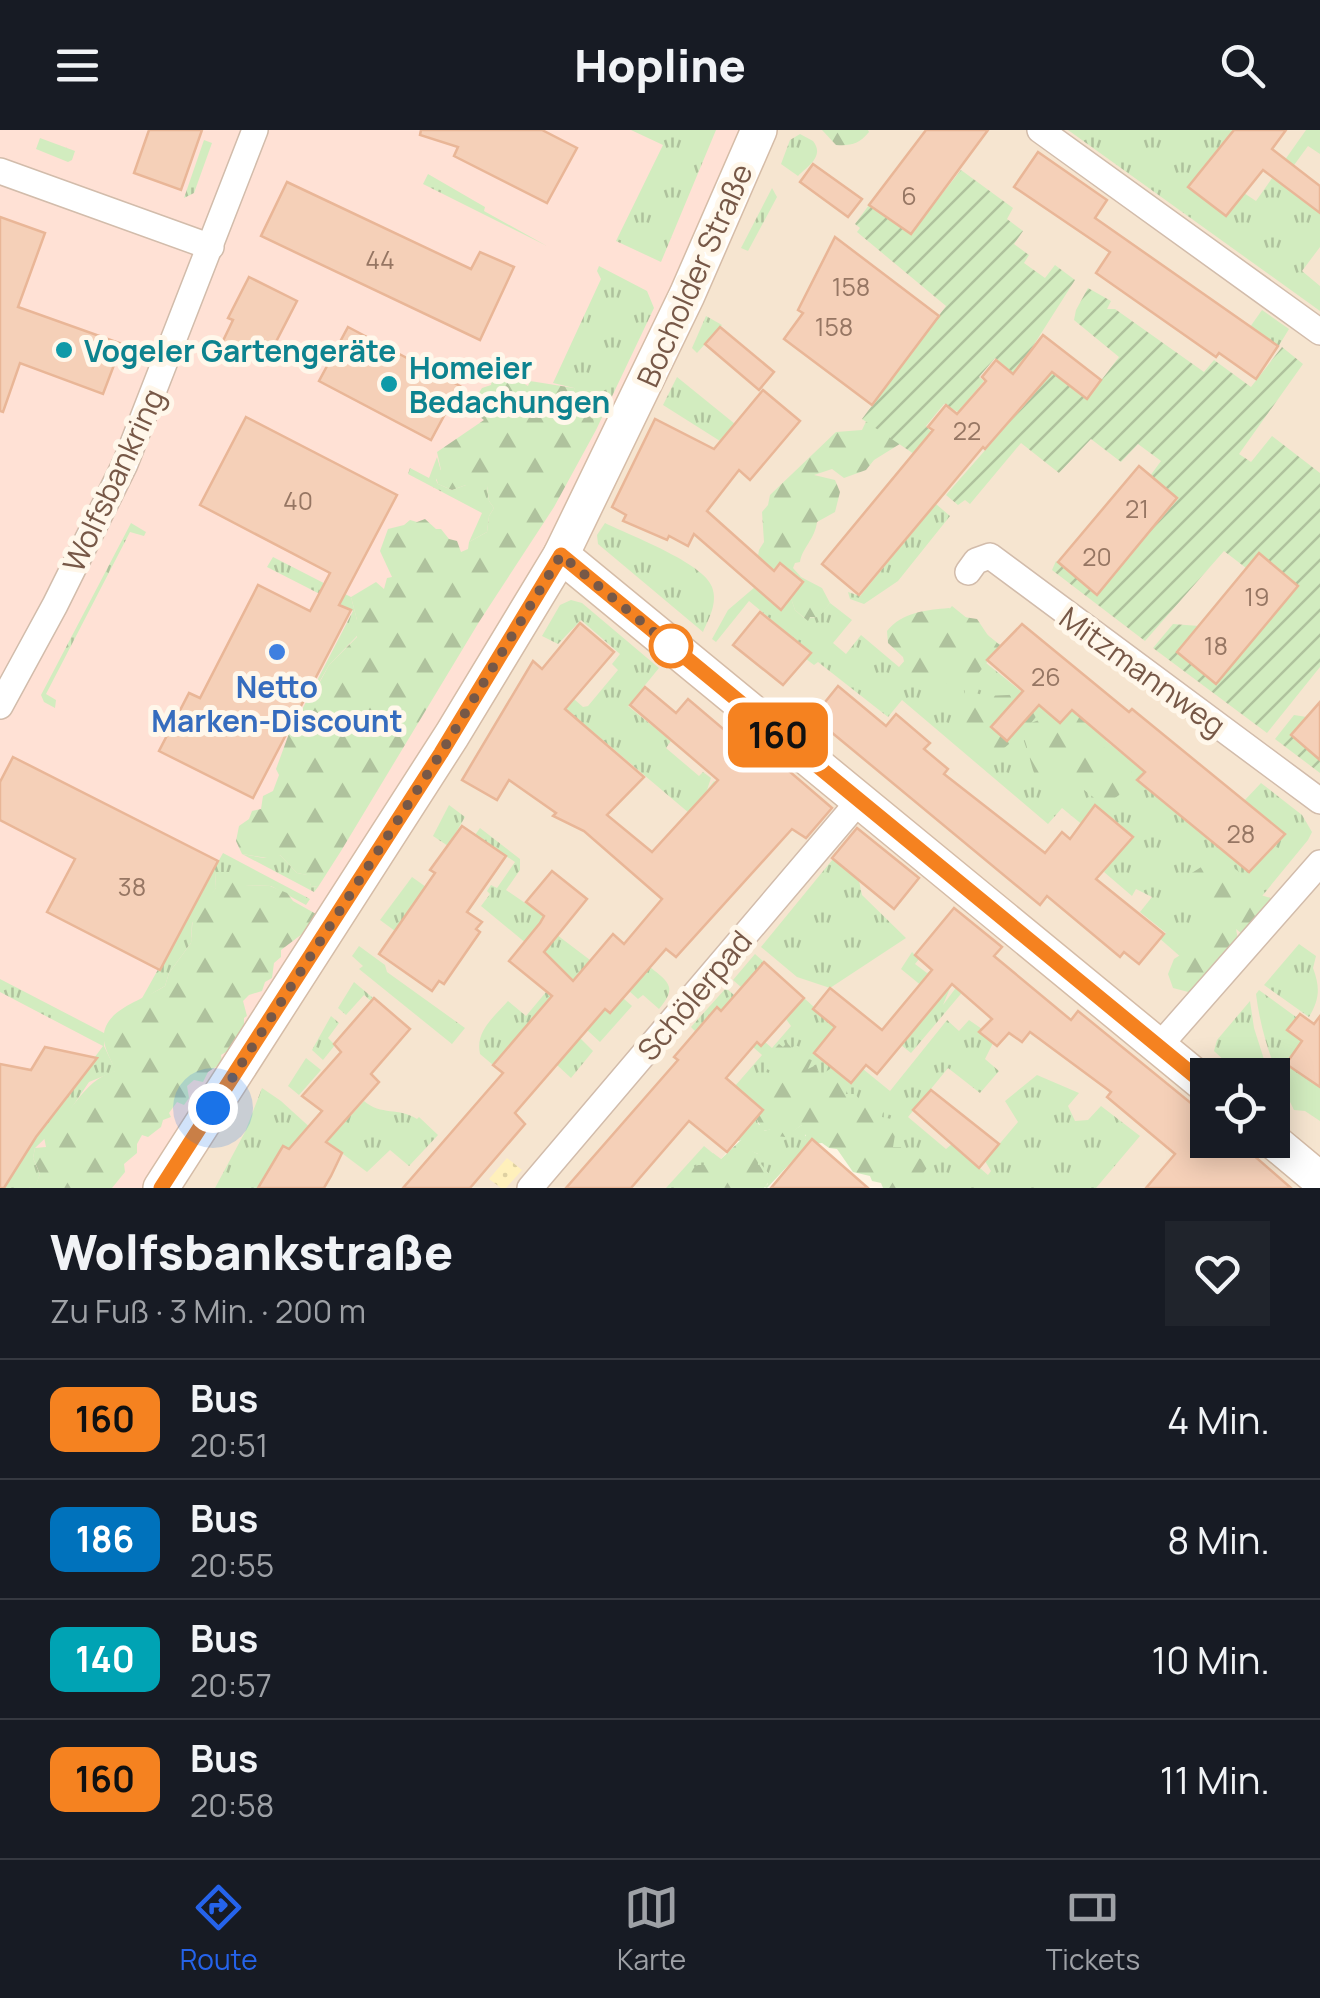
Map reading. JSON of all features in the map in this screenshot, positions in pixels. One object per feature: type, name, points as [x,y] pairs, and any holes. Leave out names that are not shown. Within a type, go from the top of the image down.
[{"type":"main road","name":"Bocholder Straße","points":[[161,1188],[445,747],[561,555],[687,296],[759,130]]},
{"type":"main road","points":[[561,555],[1190,1072]]},
{"type":"main road","points":[[1290,1155],[1320,1180]]},
{"type":"street","name":"Wolfsbankring","points":[[0,706],[125,464],[255,130]]},
{"type":"street","points":[[1040,130],[1320,332]]},
{"type":"street","points":[[0,170],[212,247]]},
{"type":"street","name":"Mitzmannweg","points":[[968,572],[976,561],[990,556],[1320,801]]},
{"type":"street","name":"Schölerpad","points":[[530,1188],[858,802]]},
{"type":"street","points":[[1160,1046],[1320,863]]},
{"type":"shaded area","points":[[0,130],[758,130],[581,515],[161,1188],[0,1188]]},
{"type":"shaded area","points":[[759,130],[1320,130],[1320,1188],[909,1188],[790,1078],[703,1180],[711,1188],[161,1188]]},
{"type":"green space","points":[[631,130],[716,130],[661,262],[616,241],[663,145]]},
{"type":"green space","points":[[822,130],[869,132],[854,143],[836,145]]},
{"type":"green space","points":[[1068,130],[1234,130],[1189,187],[1226,216],[1244,193],[1256,201],[1306,130],[1320,130],[1320,154],[1308,146],[1281,183],[1320,213],[1320,247],[1302,271],[1320,286],[1320,311]]},
{"type":"green space","points":[[800,134],[813,141],[817,151],[814,160],[798,176],[781,164],[790,140]]},
{"type":"green space","points":[[40,138],[75,151],[72,160],[68,162],[36,149]]},
{"type":"green space","points":[[204,140],[212,143],[194,193],[184,198]]},
{"type":"green space","points":[[961,170],[1013,208],[1007,219],[1023,231],[1014,244],[1029,255],[1024,263],[1045,278],[1055,265],[1075,280],[1028,354],[1087,399],[1119,357],[1074,320],[1088,288],[1111,301],[1107,309],[1115,309],[1204,372],[1214,360],[1251,387],[1282,347],[1303,364],[1239,454],[1251,462],[1272,436],[1320,473],[1320,667],[1267,733],[1153,648],[1173,624],[1199,626],[1250,571],[1224,551],[1145,641],[1052,570],[1056,561],[1097,594],[1178,499],[1150,476],[1161,461],[1138,444],[1121,462],[1091,439],[1059,473],[1021,443],[970,504],[965,500],[958,505],[946,495],[1036,392],[995,358],[979,377],[984,381],[958,412],[944,404],[926,426],[932,433],[914,454],[862,419],[946,306],[857,232],[860,228],[855,224],[869,205],[911,233]]},
{"type":"green space","points":[[428,174],[485,207],[484,211],[547,246],[423,184]]},
{"type":"green space","points":[[772,188],[777,197],[748,251],[741,248]]},
{"type":"green space","points":[[599,266],[647,291],[654,308],[596,430],[583,413],[574,388],[553,383],[601,279]]},
{"type":"green space","points":[[1262,310],[1289,329],[1278,347],[1250,327]]},
{"type":"green space","points":[[706,316],[722,325],[697,353],[692,348]]},
{"type":"green space","points":[[500,376],[513,377],[528,386],[530,381],[574,388],[583,413],[593,419],[596,430],[554,507],[479,622],[341,851],[318,887],[311,886],[307,875],[297,873],[280,855],[274,859],[242,854],[236,841],[239,826],[252,811],[261,809],[263,796],[273,791],[279,775],[276,769],[291,728],[306,722],[313,713],[309,702],[329,665],[357,637],[351,597],[376,582],[384,589],[387,578],[392,577],[380,551],[388,529],[425,519],[457,541],[461,552],[468,549],[469,542],[487,532],[494,508],[487,486],[469,490],[466,485],[452,490],[438,484],[435,474],[441,470],[437,452],[484,420],[476,414],[477,396]]},
{"type":"green space","points":[[677,377],[735,424],[720,441],[663,405]]},
{"type":"green space","points":[[871,411],[903,442],[874,460],[866,470],[844,478],[832,469],[814,475],[835,480],[840,492],[835,512],[817,522],[800,562],[793,568],[822,588],[830,603],[819,617],[810,617],[808,621],[795,610],[787,586],[757,562],[764,542],[762,512],[770,495],[836,432],[862,430]]},
{"type":"green space","points":[[437,457],[441,471],[438,484],[452,490],[466,485],[487,486],[494,508],[487,532],[469,542],[482,513],[408,474],[410,468],[429,478]]},
{"type":"green space","points":[[936,504],[950,516],[898,581],[864,604],[850,599],[848,592],[860,596]]},
{"type":"green space","points":[[131,523],[146,532],[144,536],[130,532],[46,694],[56,700],[55,708],[44,702],[41,695]]},
{"type":"green space","points":[[605,523],[681,559],[706,578],[714,599],[703,632],[598,544],[597,535]]},
{"type":"green space","points":[[273,557],[351,597],[357,620],[357,636],[329,665],[313,693],[313,713],[306,722],[293,727],[353,611],[267,567]]},
{"type":"green space","points":[[755,587],[790,595],[795,610],[804,618],[818,617],[830,603],[852,620],[833,643],[846,654],[861,635],[899,667],[952,606],[1000,645],[986,663],[1059,722],[1072,710],[1119,725],[1106,741],[1121,753],[1127,748],[1150,766],[1138,781],[1248,872],[1284,835],[1244,801],[1261,783],[1302,815],[1312,832],[1199,973],[1150,930],[1163,936],[1166,933],[1140,912],[1152,897],[1136,889],[1132,896],[1104,872],[1117,853],[1062,808],[1048,824],[902,700],[888,717],[818,662],[814,665],[806,659],[811,653],[749,601],[716,642],[712,639],[728,610]]},
{"type":"green space","points":[[571,600],[582,603],[659,668],[628,706],[671,741],[666,748],[699,776],[703,772],[711,778],[707,790],[714,781],[718,784],[689,813],[566,709],[574,699],[583,707],[588,706],[618,670],[612,664],[620,654],[581,620],[558,644],[542,636],[560,605]]},
{"type":"green space","points":[[949,608],[977,619],[1000,645],[978,674],[976,693],[1026,694],[1043,708],[1031,723],[1052,715],[1085,713],[1100,731],[1103,747],[1132,765],[1126,786],[1117,797],[1104,801],[1076,785],[1036,777],[1021,732],[994,754],[978,755],[960,747],[957,719],[951,714],[965,693],[963,683],[949,680],[944,686],[921,687],[909,683],[903,657],[888,643],[887,631],[907,616]]},
{"type":"green space","points":[[1320,708],[1320,773],[1275,739],[1294,715],[1313,718]]},
{"type":"green space","points":[[449,805],[465,817],[448,846],[433,836]]},
{"type":"green space","points":[[480,828],[520,859],[520,870],[506,890],[544,916],[540,922],[590,960],[573,981],[568,977],[493,1065],[480,1054],[480,1038],[487,1025],[508,1001],[526,1016],[562,973],[481,906],[491,885],[497,888],[515,862],[475,835]]},
{"type":"green space","points":[[223,853],[310,899],[306,905],[271,886],[244,885],[215,872],[216,888],[192,923],[191,943],[169,973],[165,986],[141,1000]]},
{"type":"green space","points":[[242,854],[264,858],[280,855],[297,873],[308,875],[311,886],[318,887],[314,892]]},
{"type":"green space","points":[[1217,857],[1238,871],[1248,891],[1277,900],[1247,938],[1236,929],[1238,940],[1196,994],[1173,988],[1168,974],[1174,959],[1199,943],[1203,932],[1227,926],[1214,912],[1187,896],[1187,876]]},
{"type":"green space","points":[[833,859],[859,881],[862,895],[906,938],[830,988],[797,977],[761,947]]},
{"type":"green space","points":[[215,872],[233,872],[245,885],[270,886],[287,893],[316,914],[310,928],[281,950],[272,978],[265,982],[262,991],[243,1001],[247,1016],[244,1035],[235,1040],[236,1046],[221,1055],[222,1063],[208,1072],[203,1082],[194,1080],[187,1086],[189,1098],[184,1105],[177,1102],[169,1113],[171,1117],[163,1120],[161,1127],[148,1137],[142,1135],[137,1153],[124,1164],[125,1172],[112,1188],[29,1188],[36,1184],[40,1174],[33,1158],[35,1148],[46,1147],[44,1137],[85,1091],[115,1071],[104,1041],[109,1021],[116,1013],[165,986],[169,973],[191,943],[193,914],[216,888]]},
{"type":"green space","points":[[412,877],[426,887],[395,931],[380,920]]},
{"type":"green space","points":[[1299,944],[1316,956],[1313,968],[1318,993],[1309,1017],[1264,985]]},
{"type":"green space","points":[[359,946],[385,965],[387,972],[465,1028],[452,1044],[359,969],[363,966],[352,956]]},
{"type":"green space","points":[[912,952],[919,959],[915,964],[950,988],[943,1005],[958,985],[965,989],[911,1053],[901,1045],[939,1000],[901,969]]},
{"type":"green space","points":[[755,954],[764,962],[742,988],[733,980]]},
{"type":"green space","points":[[650,967],[669,986],[668,996],[659,1009],[643,995],[638,999],[629,991]]},
{"type":"green space","points":[[0,979],[104,1033],[104,1046],[116,1071],[89,1082],[62,1122],[35,1148],[33,1158],[40,1174],[36,1185],[29,1188],[4,1188],[103,1046],[0,992]]},
{"type":"green space","points":[[354,982],[373,998],[371,1001],[364,995],[346,1015],[338,1008]]},
{"type":"green space","points":[[726,988],[735,996],[696,1032],[691,1027]]},
{"type":"green space","points":[[1259,990],[1296,1017],[1300,1014],[1315,1024],[1320,1017],[1320,1121],[1305,1111],[1294,1110],[1290,1102],[1290,1058],[1272,1058],[1256,994]]},
{"type":"green space","points":[[623,998],[632,1006],[600,1042],[587,1030],[605,1009],[611,1012]]},
{"type":"green space","points":[[804,998],[835,1026],[814,1053],[851,1083],[863,1069],[890,1091],[947,1020],[959,1031],[969,1020],[982,1029],[980,1032],[993,1043],[985,1059],[999,1071],[980,1093],[948,1068],[908,1117],[946,1149],[952,1144],[988,1175],[991,1171],[985,1161],[1018,1122],[1005,1101],[1037,1075],[1079,1093],[1068,1106],[1075,1121],[1088,1120],[1101,1106],[1140,1136],[1096,1188],[909,1188],[790,1079],[763,1109],[735,1086],[762,1055],[753,1047],[757,1042],[761,1046],[765,1042],[772,1048],[791,1026],[786,1019]]},
{"type":"green space","points":[[1250,1001],[1264,1058],[1222,1058],[1214,1051],[1217,1040]]},
{"type":"green space","points":[[331,1016],[339,1023],[328,1038],[335,1045],[323,1060],[312,1050]]},
{"type":"green space","points":[[580,1038],[593,1051],[571,1078],[557,1065]]},
{"type":"green space","points":[[787,1043],[792,1048],[802,1048],[800,1057],[812,1060],[808,1069],[814,1066],[821,1075],[830,1069],[842,1076],[841,1081],[848,1087],[846,1094],[855,1094],[859,1099],[865,1095],[872,1109],[884,1108],[882,1117],[896,1120],[901,1128],[893,1147],[905,1147],[906,1160],[924,1160],[927,1168],[918,1180],[930,1188],[883,1188],[870,1176],[853,1172],[837,1149],[822,1143],[810,1144],[802,1134],[802,1125],[785,1137],[777,1136],[773,1129],[763,1131],[756,1118],[764,1101],[769,1101],[773,1090],[783,1082],[769,1076],[771,1071],[764,1060],[779,1044],[783,1047]]},
{"type":"green space","points":[[306,1058],[321,1070],[299,1095],[288,1086]]},
{"type":"green space","points":[[262,1088],[325,1141],[313,1163],[283,1146],[258,1188],[215,1188],[245,1132]]},
{"type":"green space","points":[[364,1101],[370,1106],[419,1117],[438,1135],[409,1166],[390,1150],[367,1172],[327,1142]]},
{"type":"green space","points":[[756,1118],[764,1131],[774,1128],[787,1133],[805,1123],[805,1139],[810,1142],[767,1188],[764,1187],[768,1184],[768,1173],[757,1165],[758,1154],[737,1141]]},
{"type":"green space","points":[[741,1140],[748,1141],[748,1149],[758,1154],[758,1165],[768,1173],[764,1188],[682,1188],[686,1172],[706,1165],[713,1153],[721,1159]]},
{"type":"green space","points":[[704,1146],[721,1160],[711,1188],[666,1188]]},
{"type":"sand","points":[[507,1158],[522,1170],[506,1188],[501,1188],[489,1179]]},
{"type":"building","points":[[149,130],[202,130],[181,190],[134,173]]},
{"type":"building","points":[[421,130],[542,130],[577,148],[547,203],[454,156],[458,147],[420,135]]},
{"type":"building","points":[[926,130],[988,130],[911,234],[869,205]]},
{"type":"building","points":[[1234,130],[1286,130],[1272,149],[1320,186],[1320,213],[1263,170],[1226,216],[1188,187]]},
{"type":"building","points":[[1038,152],[1107,200],[1095,218],[1278,346],[1256,379],[1219,353],[1216,357],[1096,273],[1110,252],[1014,187]]},
{"type":"building","points":[[813,164],[862,199],[848,217],[800,182]]},
{"type":"building","points":[[287,182],[471,269],[480,252],[514,267],[480,340],[261,236]]},
{"type":"building","points":[[0,217],[45,233],[18,307],[122,344],[103,394],[20,363],[3,412],[0,411]]},
{"type":"building","points":[[835,237],[939,316],[872,405],[784,339],[803,313],[798,310]]},
{"type":"building","points":[[249,277],[297,301],[264,365],[222,343],[233,320],[228,318]]},
{"type":"building","name":"Homeier Bedachungen","points":[[348,327],[460,386],[431,440],[319,381]]},
{"type":"building","points":[[720,327],[774,372],[759,390],[705,344]]},
{"type":"building","points":[[1043,335],[1101,380],[1087,399],[1052,372],[983,447],[859,595],[822,564],[933,430],[928,427],[946,405],[957,414],[986,381],[982,377],[996,360],[1013,374]]},
{"type":"building","points":[[763,390],[800,421],[750,480],[739,470],[707,511],[774,571],[780,563],[803,582],[781,610],[694,534],[688,546],[669,536],[667,540],[623,521],[626,515],[612,507],[655,419],[714,449]]},
{"type":"building","points":[[246,417],[397,495],[339,605],[351,610],[253,798],[159,751],[189,693],[200,698],[258,585],[310,611],[330,573],[200,505]]},
{"type":"building","points":[[1139,466],[1177,498],[1097,595],[1058,562]]},
{"type":"building","points":[[1259,553],[1298,586],[1216,684],[1177,652]]},
{"type":"building","points":[[760,612],[811,653],[783,685],[733,645]]},
{"type":"building","points":[[580,623],[614,652],[565,709],[644,777],[607,815],[652,852],[718,780],[630,705],[645,687],[676,713],[688,699],[768,767],[775,759],[832,808],[806,838],[792,829],[676,957],[666,949],[610,1013],[605,1009],[515,1113],[525,1124],[470,1188],[403,1188],[503,1073],[493,1065],[552,996],[509,961],[544,916],[526,902],[552,871],[587,899],[544,952],[573,981],[613,934],[624,944],[662,899],[584,831],[553,816],[556,813],[509,780],[497,800],[462,780],[533,661],[542,669]]},
{"type":"building","points":[[1022,624],[1285,834],[1249,872],[1137,780],[1145,772],[1072,710],[1060,723],[1039,705],[1007,741],[991,727],[1023,691],[987,660]]},
{"type":"building","points":[[838,686],[886,726],[896,714],[930,743],[924,749],[948,769],[944,774],[1045,853],[1062,832],[1070,839],[1095,805],[1133,837],[1096,879],[1164,934],[1139,964],[1124,952],[1120,957],[1047,896],[1040,905],[813,717]]},
{"type":"building","points":[[1320,702],[1320,760],[1291,735]]},
{"type":"building","points":[[13,757],[218,861],[160,970],[47,912],[75,859],[0,820],[0,782]]},
{"type":"building","points":[[462,826],[506,856],[467,912],[482,922],[476,929],[480,932],[444,984],[439,981],[432,991],[379,954]]},
{"type":"building","points":[[857,828],[919,878],[894,909],[832,858]]},
{"type":"building","points":[[954,908],[1002,947],[994,956],[1071,1020],[1078,1011],[1190,1102],[1190,1158],[1257,1158],[1291,1188],[1146,1188],[1175,1154],[1107,1097],[1111,1092],[1030,1032],[1022,1042],[1009,1033],[997,1046],[979,1032],[992,1019],[952,984],[877,1074],[866,1065],[851,1083],[814,1053],[835,1027],[813,1009],[830,988],[882,1030],[932,970],[915,955]]},
{"type":"building","points":[[764,962],[804,998],[726,1078],[763,1110],[727,1152],[689,1121],[631,1188],[566,1188],[678,1060],[674,1057],[717,1007],[721,1011]]},
{"type":"building","points":[[374,998],[410,1029],[371,1074],[379,1082],[326,1142],[342,1153],[324,1188],[258,1188],[283,1146],[289,1149],[322,1111],[302,1096],[341,1052],[334,1044]]},
{"type":"building","points":[[1300,1014],[1314,1024],[1320,1016],[1320,1087],[1290,1067],[1290,1058],[1302,1041],[1287,1030]]},
{"type":"building","points":[[45,1047],[97,1058],[36,1137],[4,1188],[0,1188],[0,1064],[31,1070]]},
{"type":"building","points":[[931,1090],[999,1144],[979,1168],[913,1110]]},
{"type":"building","points":[[812,1139],[868,1188],[771,1188]]},
{"type":"bus line","name":"160","points":[[161,1188],[441,753],[561,555],[1190,1072]]},
{"type":"place","name":"Vogeler Gartengeräte","points":[[64,350]]},
{"type":"place","name":"Homeier Bedachungen","points":[[389,384]]},
{"type":"place","name":"Netto Marken-Discount","points":[[277,652]]},
{"type":"route","points":[[213,1108],[441,753],[561,555],[671,646]]}]
